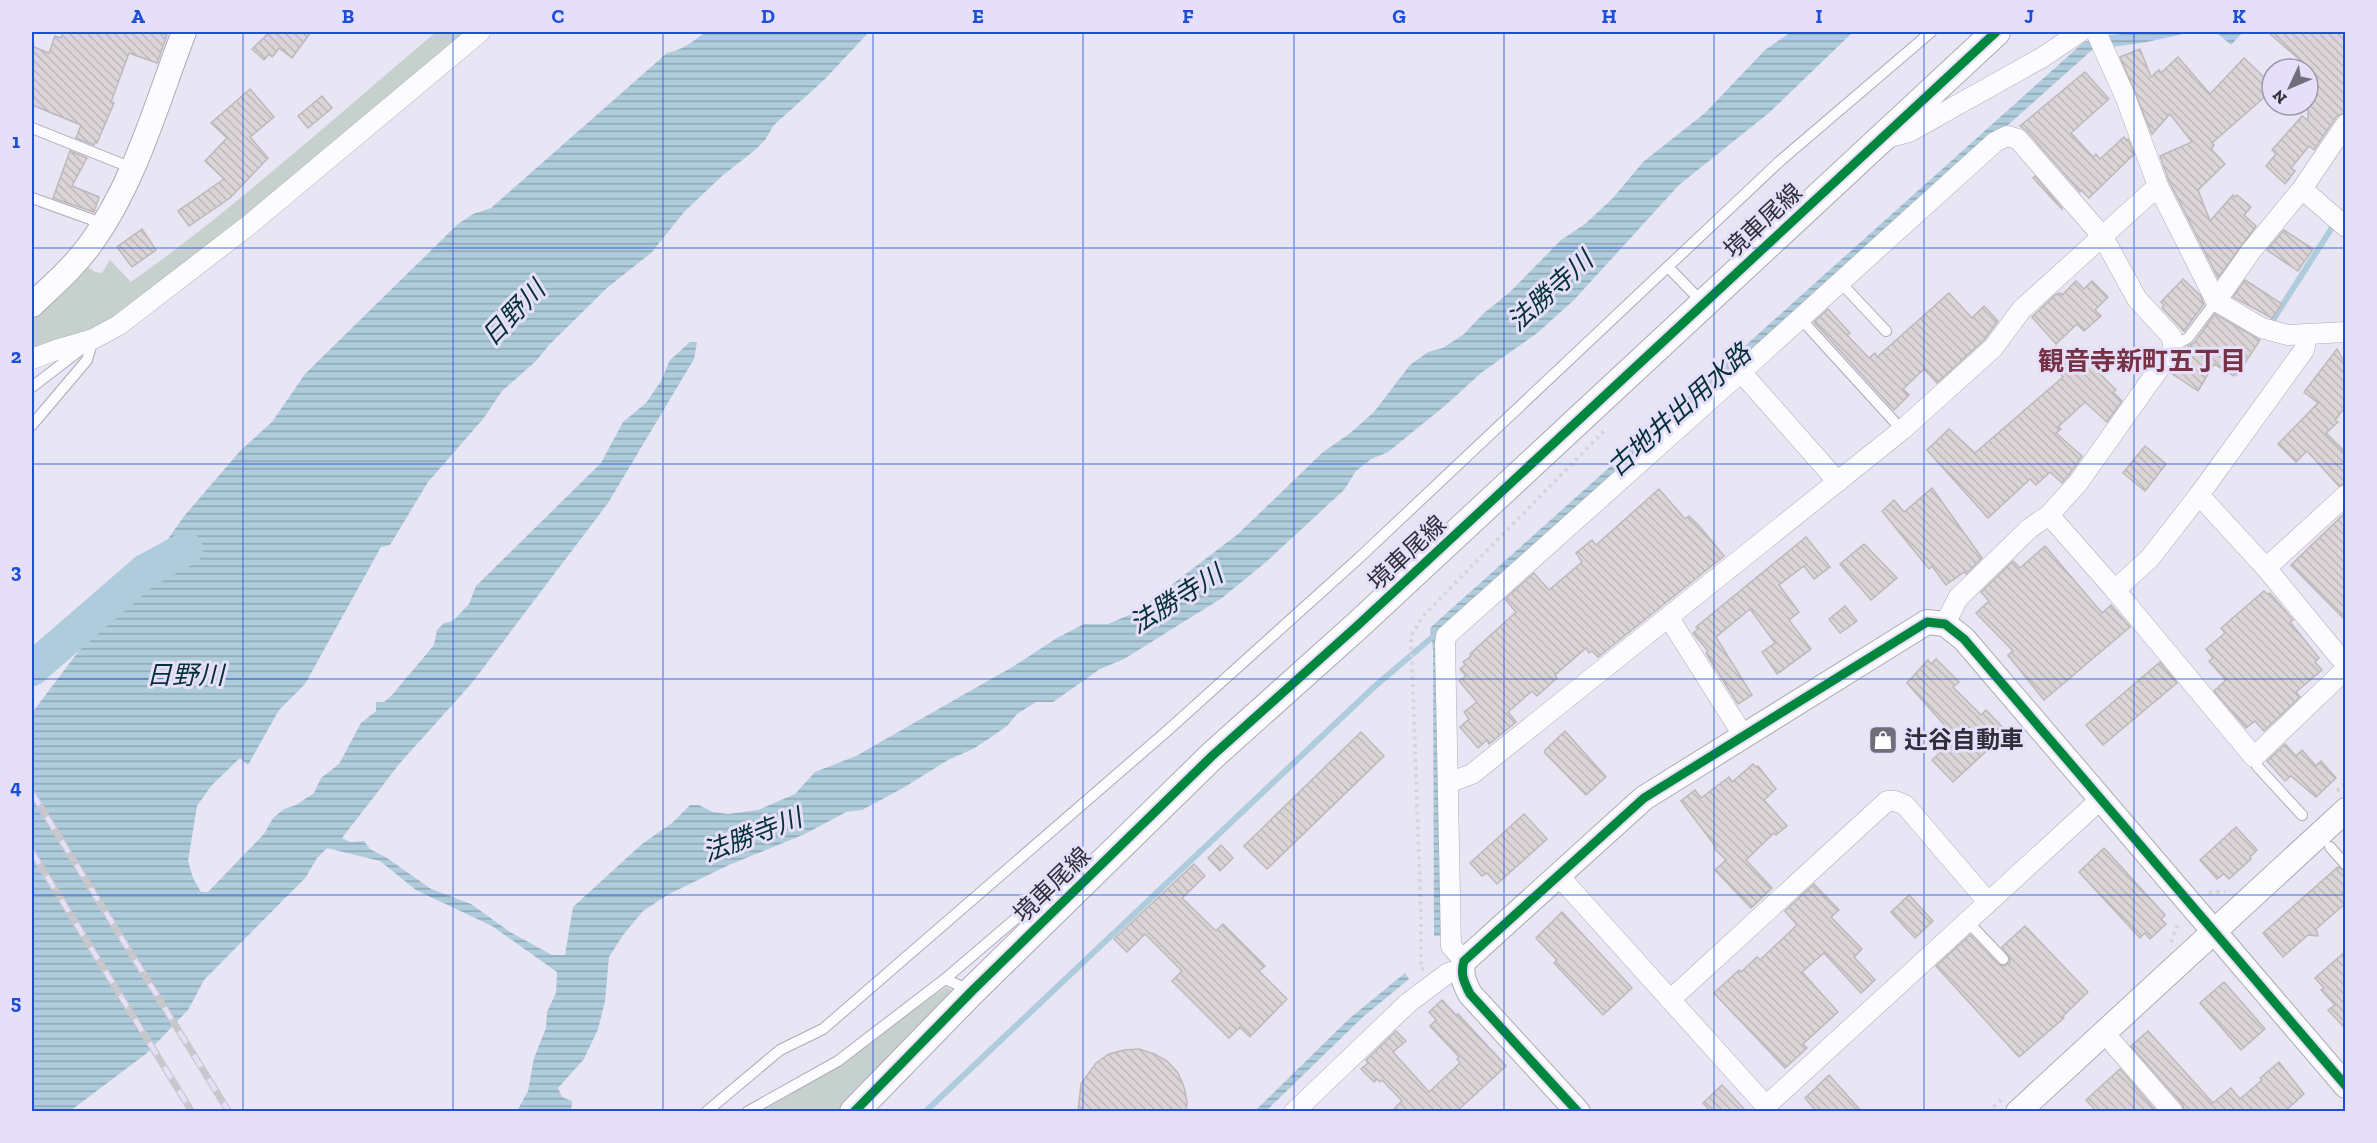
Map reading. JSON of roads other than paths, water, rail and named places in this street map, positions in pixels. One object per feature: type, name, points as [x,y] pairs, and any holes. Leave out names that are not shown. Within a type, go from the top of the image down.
[{"type":"main road","name":"境車尾線","points":[[854,1112],[972,991],[1212,756],[1357,626],[1996,32]]},
{"type":"street","points":[[32,305],[78,259],[104,224],[132,168],[184,32]]},
{"type":"street","points":[[32,359],[93,339],[119,325],[249,225],[480,32]]},
{"type":"street","points":[[1880,140],[1909,132],[2043,57],[2095,38],[2125,96],[2158,186],[2216,301],[2262,328],[2288,335],[2346,332]]},
{"type":"street","points":[[2216,301],[2251,251],[2302,189],[2346,124]]},
{"type":"street","points":[[1578,1112],[1470,994],[1463,982],[1463,965],[1451,946],[1446,636],[1995,142],[2007,136],[2018,139],[2022,143],[2103,237],[2137,299],[2172,337],[2174,346],[2170,356],[2085,474],[2049,515],[2030,528],[1958,598],[1945,624]]},
{"type":"street","points":[[1448,783],[1472,774],[1902,430],[1993,348],[2022,309],[2158,186]]},
{"type":"street","points":[[2302,189],[2346,227]]},
{"type":"street","points":[[2115,590],[2150,558],[2199,495],[2304,350],[2307,335]]},
{"type":"street","points":[[1741,372],[1838,482]]},
{"type":"street","points":[[2049,515],[2115,590],[2254,757],[2346,667],[2266,568],[2199,495]]},
{"type":"street","points":[[2266,568],[2346,495]]},
{"type":"street","points":[[1669,618],[1743,735]]},
{"type":"street","points":[[1294,1112],[1408,1003],[1448,973],[1463,965],[1644,798],[1927,622],[1945,624],[1964,639],[2346,1086]]},
{"type":"street","points":[[1558,875],[1764,1109],[2101,799]]},
{"type":"street","points":[[1670,1000],[1887,801],[1905,805],[1988,902]]},
{"type":"street","points":[[2012,1103],[2212,931],[2346,810]]},
{"type":"street","points":[[2114,1044],[2173,1112]]},
{"type":"lane","points":[[706,1112],[780,1050],[823,1029],[1071,815],[1359,558],[1780,161],[1931,32]]},
{"type":"lane","points":[[32,128],[132,168]]},
{"type":"lane","points":[[32,198],[104,224]]},
{"type":"lane","points":[[1668,267],[1703,303]]},
{"type":"lane","points":[[1840,282],[1886,332]]},
{"type":"lane","points":[[2174,346],[2188,338],[2216,301]]},
{"type":"lane","points":[[1800,318],[1902,430]]},
{"type":"lane","points":[[32,387],[93,339]]},
{"type":"lane","points":[[32,424],[87,360],[93,339]]},
{"type":"lane","points":[[2254,757],[2258,766],[2302,815]]},
{"type":"lane","points":[[2330,847],[2346,865]]},
{"type":"lane","points":[[747,1112],[838,1061],[945,978],[1068,874],[1088,878]]},
{"type":"lane","points":[[1967,921],[2003,959]]},
{"type":"lane","points":[[945,978],[972,991]]},
{"type":"water","name":"日野川","points":[[705,32],[869,32],[824,80],[774,125],[765,140],[755,150],[722,176],[684,212],[651,253],[608,287],[550,344],[536,361],[502,391],[483,419],[428,482],[390,545],[381,547],[305,684],[279,710],[248,765],[240,758],[211,786],[197,806],[188,861],[193,878],[201,892],[208,892],[264,834],[273,818],[284,809],[296,805],[314,793],[321,778],[339,764],[361,723],[376,711],[376,702],[384,702],[392,695],[434,645],[437,630],[444,623],[453,621],[469,604],[476,586],[601,463],[623,422],[646,403],[661,381],[670,360],[690,342],[697,342],[694,359],[608,503],[471,684],[400,763],[342,838],[350,842],[364,841],[370,849],[431,889],[471,904],[510,932],[552,955],[565,955],[573,907],[642,844],[672,823],[690,805],[699,805],[713,812],[728,814],[758,810],[795,794],[815,772],[856,756],[1014,666],[1057,638],[1084,624],[1108,624],[1136,612],[1238,534],[1323,452],[1349,434],[1374,412],[1410,365],[1428,352],[1443,348],[1464,334],[1484,313],[1510,292],[1561,240],[1585,224],[1613,198],[1643,162],[1705,113],[1765,50],[1791,32],[1853,32],[1770,112],[1679,185],[1573,301],[1536,334],[1481,373],[1388,452],[1371,459],[1356,471],[1344,490],[1266,562],[1222,598],[1124,659],[1100,669],[1053,702],[1036,702],[1017,714],[1007,726],[973,749],[948,760],[903,788],[862,810],[846,812],[805,834],[729,865],[669,894],[643,911],[623,935],[609,957],[605,1001],[598,1029],[584,1059],[558,1088],[562,1097],[572,1101],[571,1111],[517,1111],[528,1091],[534,1058],[546,1028],[547,1012],[556,993],[557,972],[492,926],[416,890],[380,861],[327,848],[317,858],[306,877],[204,980],[188,1010],[147,1053],[70,1111],[32,1111],[32,713],[93,632],[145,571],[185,515],[240,451],[272,422],[305,374],[458,224],[473,214],[491,208],[667,53],[678,50]]},
{"type":"water","name":"古地井出用水路","points":[[2192,32],[2147,42],[2092,50],[1440,631],[1442,936],[1434,936],[1433,649],[1430,628],[2084,42],[2110,35]]},
{"type":"water","points":[[2216,32],[2243,32],[2231,45]]},
{"type":"water","points":[[1405,973],[1409,979],[1364,1016],[1266,1111],[1255,1111],[1350,1018]]},
{"type":"waterway","points":[[2271,323],[2333,226],[2339,227]]},
{"type":"waterway","name":"日野川","points":[[32,669],[145,571],[186,549]]},
{"type":"waterway","points":[[925,1112],[1374,687],[1436,634]]},
{"type":"railway","points":[[32,793],[229,1112]]},
{"type":"railway","points":[[32,852],[192,1112]]},
{"type":"place","name":"辻谷自動車","points":[[1883,740]]},
{"type":"district","name":"観音寺新町五丁目","points":[[2142,361]]},
{"type":"water label","name":"法勝寺川","points":[[1550,291]]},
{"type":"water label","name":"法勝寺川","points":[[1176,599]]},
{"type":"water label","name":"法勝寺川","points":[[752,835]]}]
